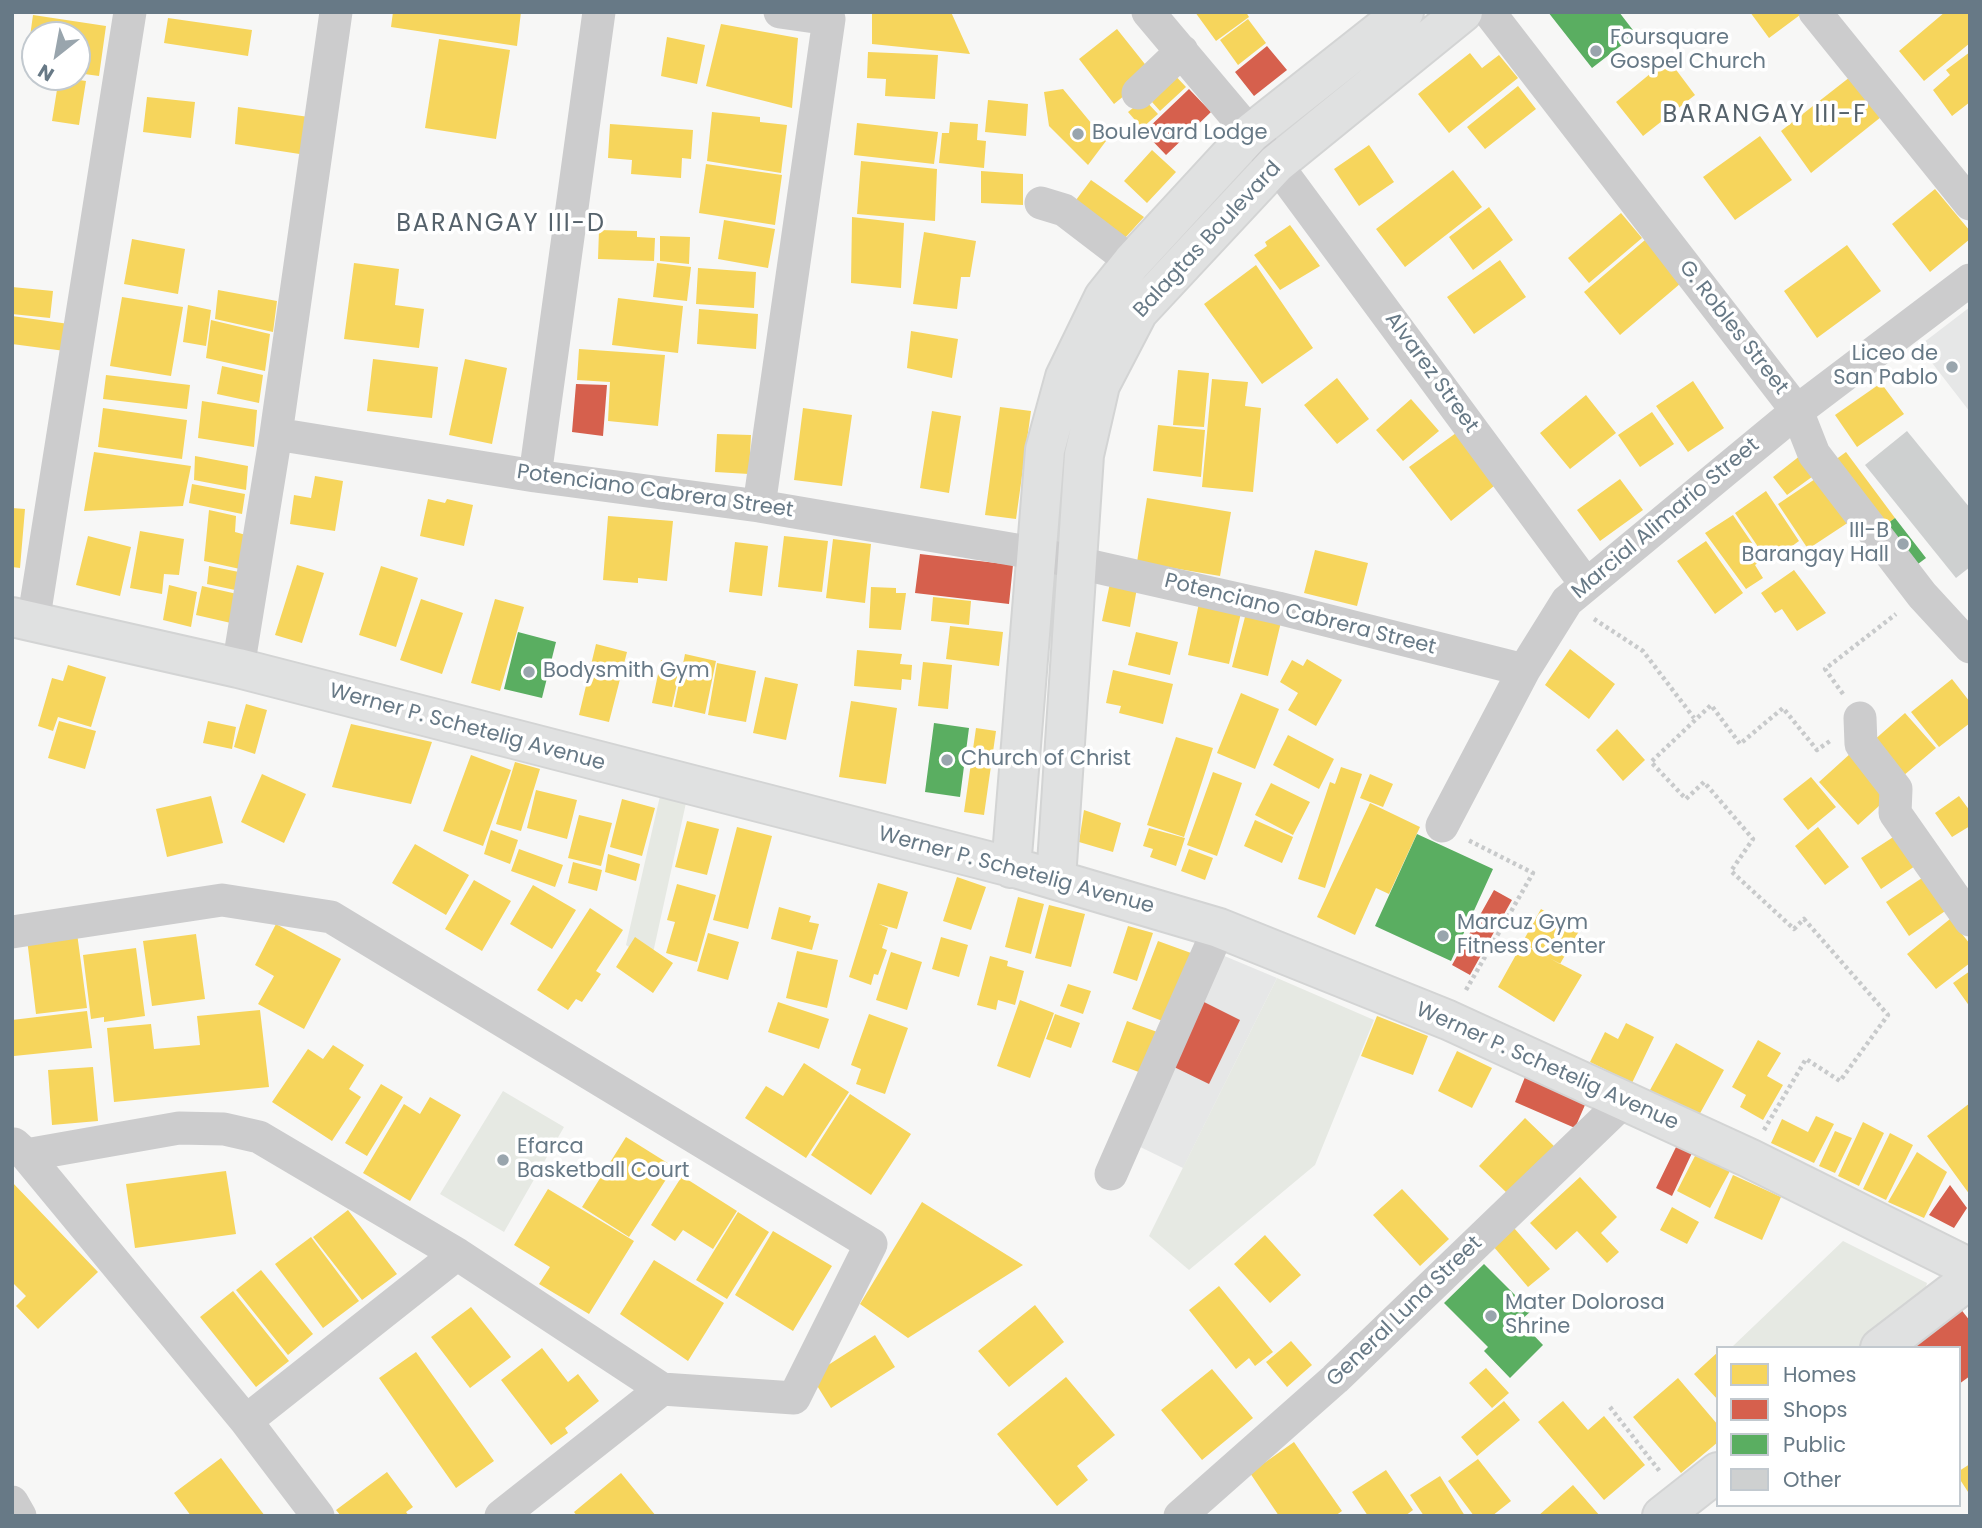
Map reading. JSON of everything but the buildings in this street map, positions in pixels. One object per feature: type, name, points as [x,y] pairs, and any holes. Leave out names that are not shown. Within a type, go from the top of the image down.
[{"type":"main road","name":"Balagtas Boulevard","points":[[1011,868],[1034,553],[1045,450],[1065,377],[1104,297],[1132,262],[1251,133],[1404,12]]},
{"type":"main road","name":"Balagtas Boulevard","points":[[1056,879],[1084,455],[1100,385],[1138,312],[1276,164],[1463,12]]},
{"type":"main road","name":"Werner P. Schetelig Avenue","points":[[23,620],[237,668],[1056,879],[1219,928],[1448,1020],[1749,1158],[1970,1268]]},
{"type":"main road","points":[[1883,1346],[1970,1279]]},
{"type":"main road","points":[[1672,1507],[1716,1474]]},
{"type":"street","points":[[23,620],[130,12]]},
{"type":"street","points":[[237,668],[276,434],[336,12]]},
{"type":"street","points":[[535,476],[599,12]]},
{"type":"street","points":[[759,506],[830,19],[780,12]]},
{"type":"street","points":[[1148,12],[1251,133]]},
{"type":"street","name":"G. Robles Street","points":[[1489,12],[1797,411],[1814,454],[1922,595],[1970,647]]},
{"type":"street","points":[[1815,12],[1970,204]]},
{"type":"street","points":[[1138,93],[1182,51]]},
{"type":"street","name":"Alvarez Street","points":[[1251,133],[1276,164],[1576,592]]},
{"type":"street","points":[[1041,203],[1064,210],[1132,262]]},
{"type":"street","name":"Marcial Alimario Street","points":[[1442,827],[1524,670],[1576,592],[1797,411],[1970,280]]},
{"type":"street","name":"Potenciano Cabrera Street","points":[[276,434],[535,476],[759,506],[1034,553],[1278,608],[1524,670]]},
{"type":"street","points":[[1860,718],[1861,744],[1896,789],[1895,813],[1970,920]]},
{"type":"street","points":[[12,932],[222,900],[331,917],[871,1244],[794,1398],[662,1389],[457,1254],[259,1137],[224,1129],[179,1128],[19,1148]]},
{"type":"street","points":[[1111,1174],[1219,928]]},
{"type":"street","name":"General Luna Street","points":[[1180,1516],[1335,1380],[1624,1101]]},
{"type":"street","points":[[19,1148],[246,1422],[317,1516]]},
{"type":"street","points":[[246,1422],[457,1254]]},
{"type":"street","points":[[501,1516],[662,1389]]},
{"type":"street","points":[[12,1502],[20,1516]]},
{"type":"path","points":[[1576,592],[1643,651],[1694,718]]},
{"type":"path","points":[[1749,1158],[1806,1059],[1840,1081],[1888,1015],[1804,919],[1794,929],[1731,871],[1753,839],[1704,782],[1686,799],[1651,762],[1694,718],[1711,705],[1740,744],[1783,708],[1817,750],[1860,718],[1825,669],[1922,595]]},
{"type":"path","points":[[1442,827],[1533,873],[1476,973]]},
{"type":"path","points":[[1610,1407],[1672,1507]]},
{"type":"shaded area","name":"Liceo de San Pablo","points":[[1970,307],[1970,412],[1919,346]]},
{"type":"shaded area","points":[[660,796],[686,803],[651,962],[626,945]]},
{"type":"shaded area","points":[[1203,947],[1277,978],[1183,1168],[1120,1137]]},
{"type":"shaded area","points":[[1277,978],[1374,1020],[1315,1165],[1189,1270],[1149,1236]]},
{"type":"shaded area","name":"Efarca Basketball Court","points":[[503,1091],[564,1127],[504,1232],[440,1194]]},
{"type":"shaded area","points":[[1843,1241],[1927,1283],[1923,1299],[1864,1346],[1733,1346]]},
{"type":"place","name":"Foursquare Gospel Church","points":[[1596,51]]},
{"type":"place","name":"Boulevard Lodge","points":[[1078,134]]},
{"type":"place","name":"Liceo de San Pablo","points":[[1952,367]]},
{"type":"place","name":"III-B Barangay Hall","points":[[1903,544]]},
{"type":"place","name":"Bodysmith Gym","points":[[529,672]]},
{"type":"place","name":"Church of Christ","points":[[947,760]]},
{"type":"place","name":"Marcuz Gym Fitness Center","points":[[1443,936]]},
{"type":"place","name":"Efarca Basketball Court","points":[[503,1160]]},
{"type":"place","name":"Mater Dolorosa Shrine","points":[[1491,1316]]},
{"type":"district","name":"BARANGAY III-F","points":[[1765,116]]},
{"type":"district","name":"BARANGAY III-D","points":[[501,225]]}]
